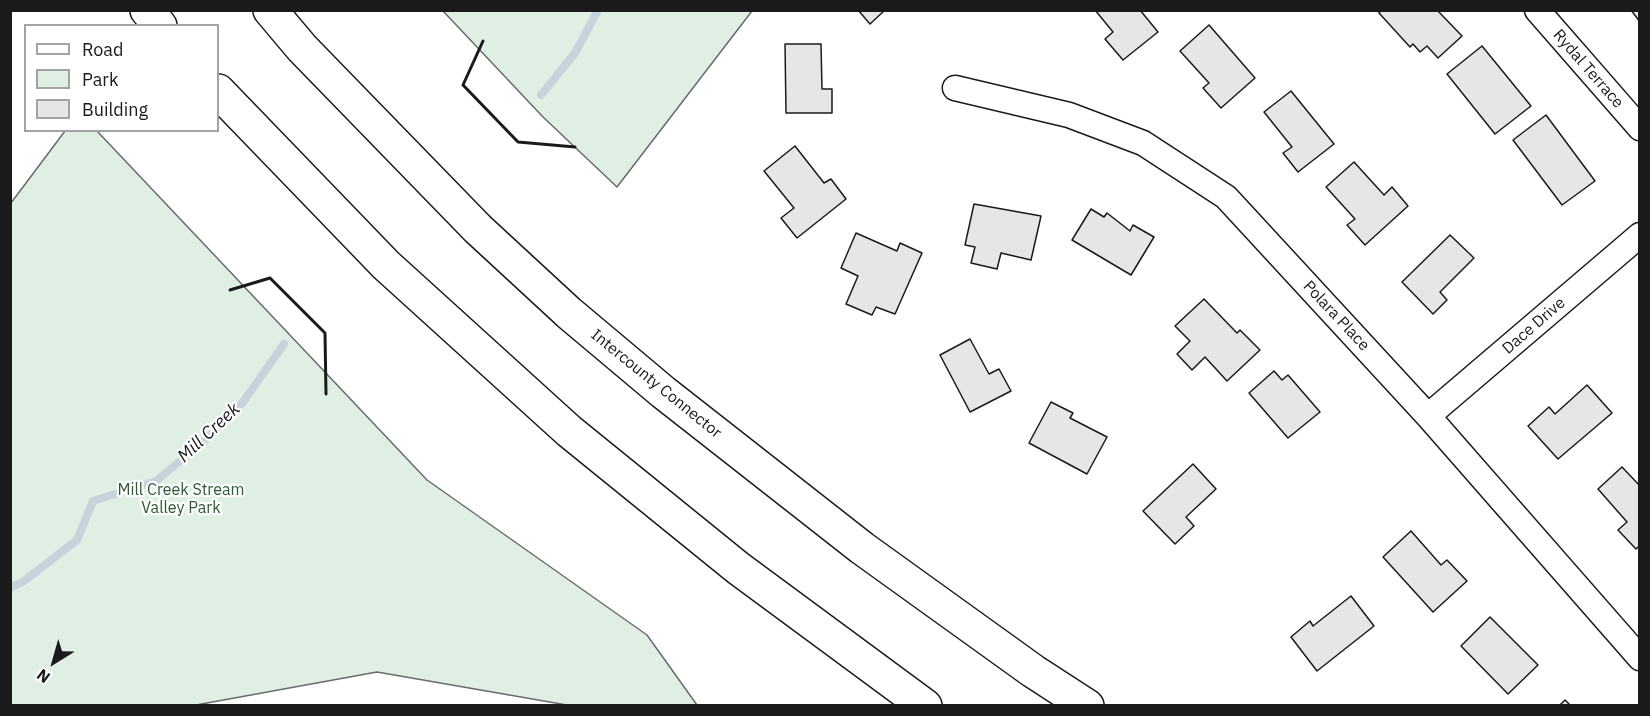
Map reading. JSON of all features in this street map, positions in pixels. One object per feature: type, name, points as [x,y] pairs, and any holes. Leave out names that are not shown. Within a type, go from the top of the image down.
[{"type":"highway","points":[[147,10],[158,24]]},
{"type":"highway","name":"Intercounty Connector","points":[[270,10],[302,48],[478,229],[569,313],[663,392],[862,548],[1032,671],[1087,705]]},
{"type":"highway","points":[[219,92],[386,265],[569,431],[738,568],[925,705]]},
{"type":"street","name":"Rydal Terrace","points":[[1537,10],[1640,128]]},
{"type":"street","name":"Polara Place","points":[[955,88],[1069,115],[1143,143],[1226,197],[1428,416],[1640,658]]},
{"type":"street","name":"Dace Drive","points":[[1428,416],[1640,235]]},
{"type":"green space","points":[[443,11],[752,11],[617,187],[543,117]]},
{"type":"green space","name":"Mill Creek Stream Valley Park","points":[[64,132],[98,132],[427,480],[647,635],[697,705],[567,705],[377,672],[196,705],[11,705],[11,203]]},
{"type":"building","points":[[858,10],[885,10],[870,24]]},
{"type":"building","points":[[1095,10],[1140,10],[1158,32],[1123,60],[1105,39],[1113,32]]},
{"type":"building","points":[[1381,10],[1437,10],[1462,36],[1438,58],[1427,46],[1420,52],[1413,44],[1410,47],[1379,13]]},
{"type":"building","points":[[1631,10],[1640,10],[1640,22]]},
{"type":"building","points":[[1209,25],[1255,78],[1221,108],[1203,88],[1209,83],[1180,51]]},
{"type":"building","points":[[785,44],[821,44],[822,89],[832,89],[832,113],[786,113]]},
{"type":"building","points":[[1482,46],[1531,106],[1495,134],[1447,74]]},
{"type":"building","points":[[1291,91],[1334,144],[1298,172],[1283,153],[1292,147],[1264,112]]},
{"type":"building","points":[[1546,115],[1595,181],[1562,205],[1513,140]]},
{"type":"building","points":[[795,146],[824,183],[831,179],[846,199],[797,238],[781,218],[794,208],[764,171]]},
{"type":"building","points":[[1354,162],[1384,195],[1392,187],[1408,206],[1365,245],[1347,225],[1355,219],[1326,187]]},
{"type":"building","points":[[974,204],[1041,216],[1031,260],[1001,253],[997,269],[971,263],[975,247],[965,245]]},
{"type":"building","points":[[1091,209],[1104,217],[1107,213],[1130,231],[1133,225],[1154,237],[1131,275],[1072,240]]},
{"type":"building","points":[[856,233],[897,251],[900,243],[922,253],[895,314],[876,307],[872,315],[846,304],[858,276],[841,268]]},
{"type":"building","points":[[1450,235],[1474,258],[1440,292],[1447,300],[1433,314],[1402,282]]},
{"type":"building","points":[[1204,299],[1237,333],[1240,330],[1260,350],[1227,381],[1205,357],[1192,370],[1177,354],[1190,341],[1175,326]]},
{"type":"building","points":[[970,339],[989,374],[999,369],[1011,391],[970,412],[940,355]]},
{"type":"building","points":[[1274,371],[1282,380],[1288,375],[1320,412],[1288,438],[1249,393]]},
{"type":"building","points":[[1587,385],[1612,413],[1558,459],[1528,426],[1549,407],[1555,414]]},
{"type":"building","points":[[1051,402],[1073,413],[1070,418],[1107,437],[1087,474],[1029,443]]},
{"type":"building","points":[[1193,464],[1216,489],[1186,517],[1194,526],[1175,544],[1143,511]]},
{"type":"building","points":[[1622,467],[1640,486],[1640,545],[1636,549],[1618,530],[1627,522],[1598,489]]},
{"type":"building","points":[[1411,531],[1441,565],[1447,560],[1467,581],[1433,612],[1383,557]]},
{"type":"building","points":[[1351,596],[1374,626],[1317,671],[1291,637],[1310,621],[1313,626]]},
{"type":"building","points":[[1490,617],[1538,665],[1508,694],[1461,646]]},
{"type":"building","points":[[1565,700],[1571,706],[1559,706]]},
{"type":"waterway","name":"Mill Creek","points":[[541,95],[575,53],[598,10]]},
{"type":"waterway","name":"Mill Creek","points":[[10,588],[24,581],[77,540],[93,501],[156,481],[201,444],[243,402],[284,344]]},
{"type":"wall","points":[[483,41],[463,85],[518,142],[575,147]]},
{"type":"wall","points":[[230,290],[270,278],[325,333],[326,394]]}]
